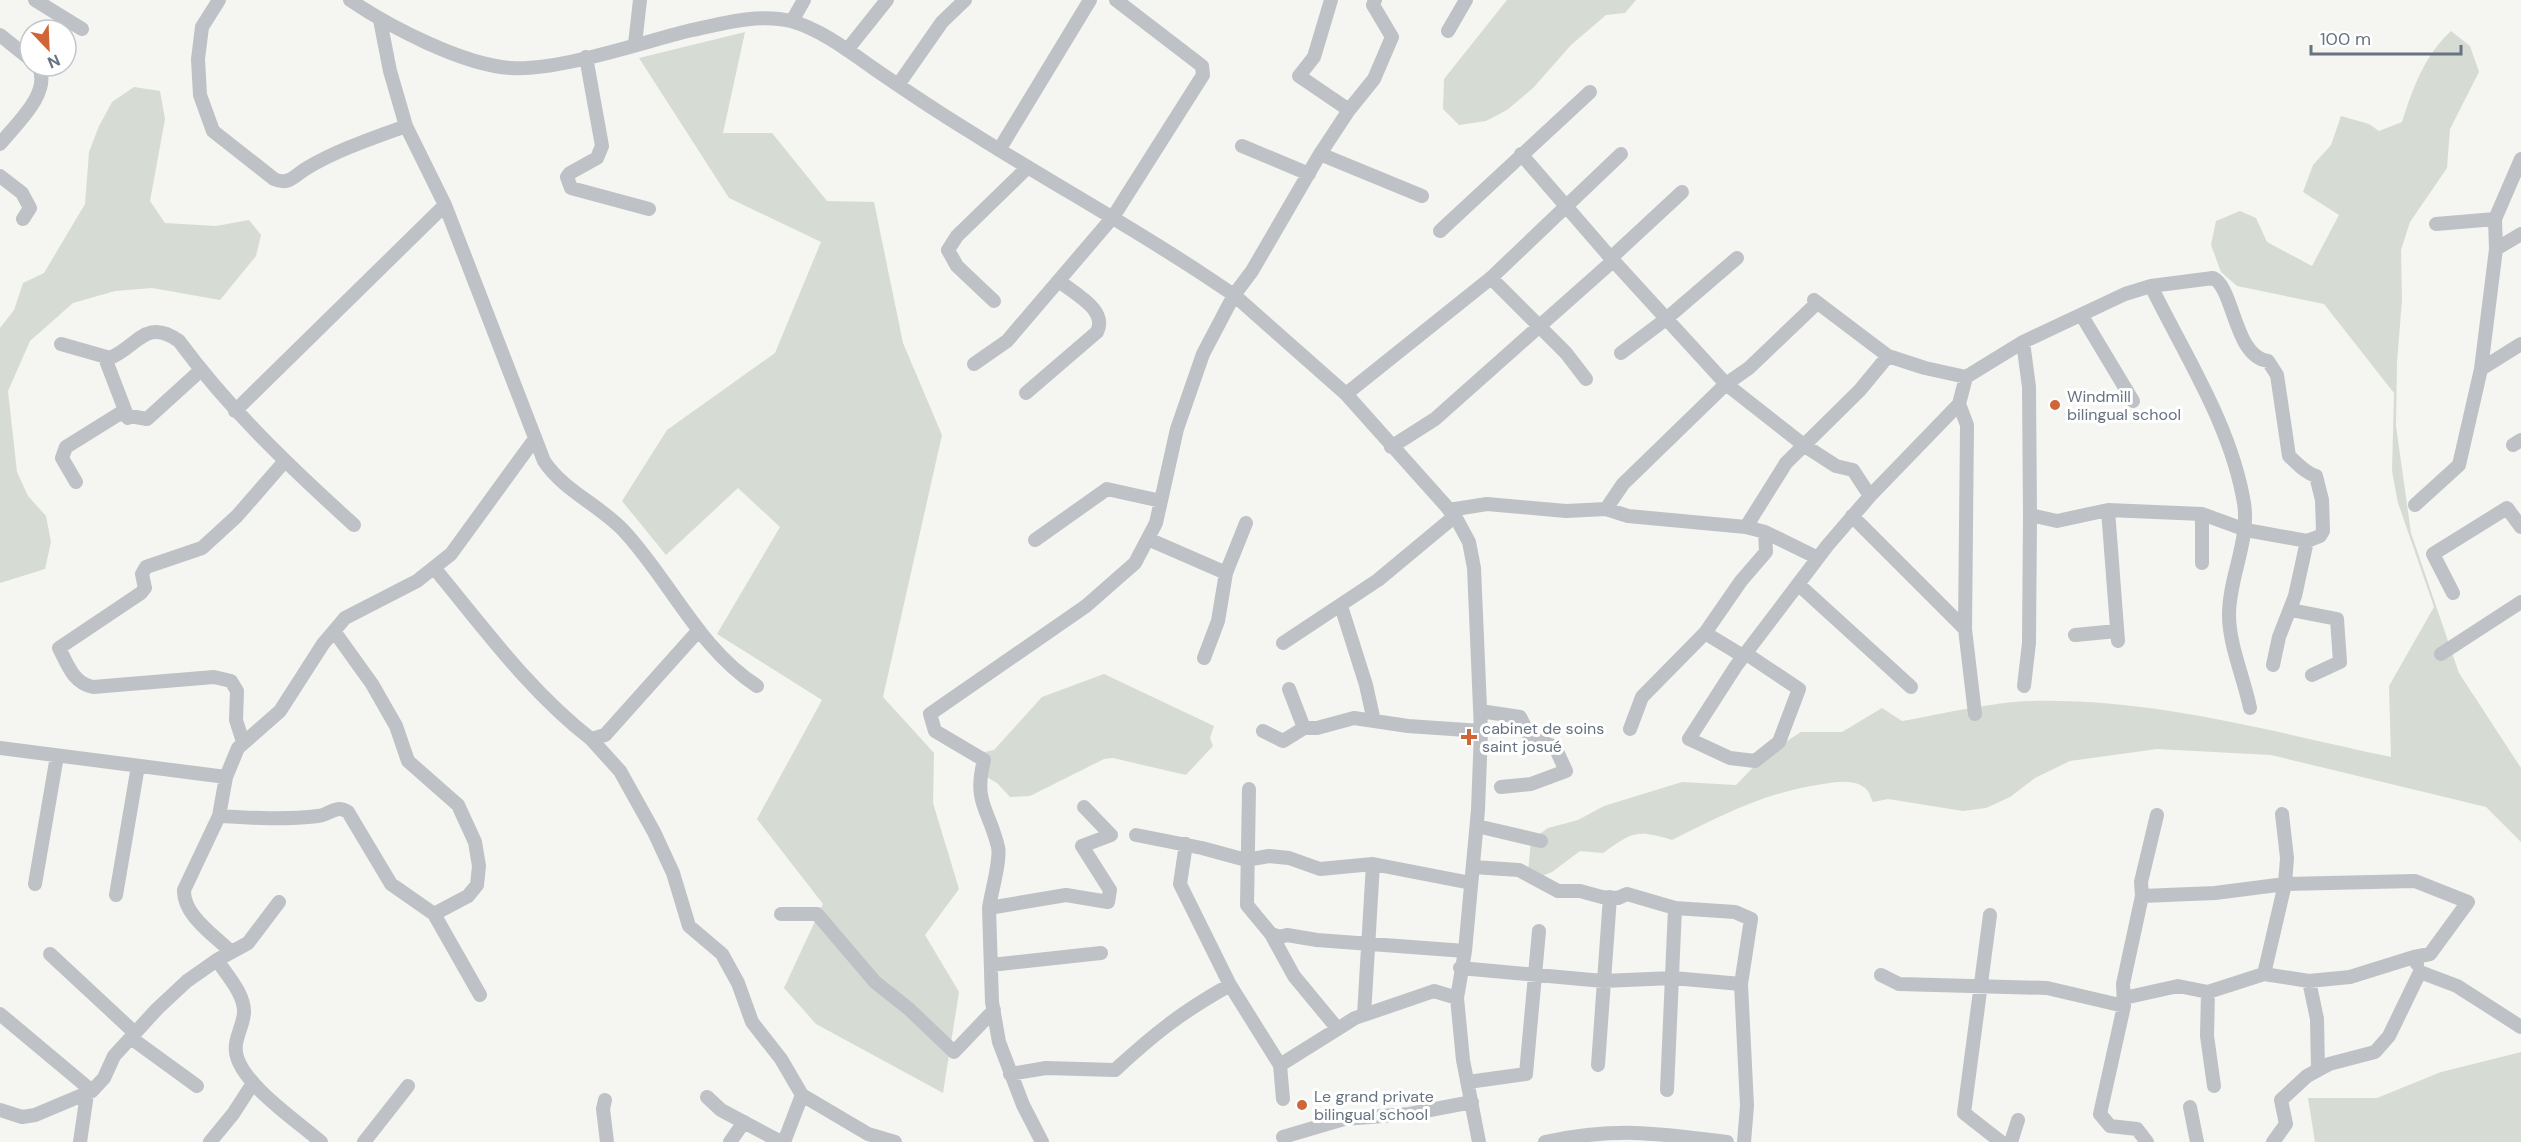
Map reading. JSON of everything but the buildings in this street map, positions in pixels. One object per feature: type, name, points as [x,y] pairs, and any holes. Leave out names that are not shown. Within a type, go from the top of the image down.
[{"type":"street","points":[[36,0],[82,29]]},
{"type":"street","points":[[219,0],[202,27],[198,59],[200,95],[213,131],[274,179],[281,182],[289,181],[317,163],[406,126]]},
{"type":"street","points":[[350,0],[380,20],[488,65],[534,67],[753,19],[792,21],[847,50],[999,150],[1113,217],[1234,296],[1346,394],[1452,513],[1469,542],[1474,568],[1481,731],[1477,826],[1465,951],[1460,968],[1457,998],[1468,1082],[1479,1142]]},
{"type":"street","points":[[635,44],[640,0]]},
{"type":"street","points":[[792,21],[804,0]]},
{"type":"street","points":[[847,50],[887,0]]},
{"type":"street","points":[[898,85],[942,22],[965,0]]},
{"type":"street","points":[[999,150],[1090,0]]},
{"type":"street","points":[[974,364],[1007,341],[1113,217],[1203,75],[1202,66],[1116,0]]},
{"type":"street","points":[[1331,0],[1314,57],[1299,76],[1349,110]]},
{"type":"street","points":[[1042,1142],[1003,1058],[994,1010],[989,908],[999,849],[982,807],[980,779],[984,760],[935,731],[930,714],[1086,606],[1135,563],[1156,523],[1177,429],[1203,354],[1234,296],[1252,271],[1320,154],[1349,110],[1374,79],[1392,37],[1373,5],[1375,0]]},
{"type":"street","points":[[1448,31],[1466,0]]},
{"type":"street","points":[[380,20],[390,71],[406,126],[444,205],[534,440],[552,473],[602,509],[624,531],[649,560],[699,630],[735,668],[757,686]]},
{"type":"street","points":[[0,36],[18,50]]},
{"type":"street","points":[[586,57],[602,146],[597,158],[570,173],[567,177],[568,185],[571,188],[649,209]]},
{"type":"street","points":[[0,144],[31,105],[42,78]]},
{"type":"street","points":[[1440,231],[1590,92]]},
{"type":"street","points":[[1242,146],[1309,174]]},
{"type":"street","points":[[1320,154],[1422,196]]},
{"type":"street","points":[[1521,154],[1726,384],[1805,446],[1836,466],[1853,470],[1870,496]]},
{"type":"street","points":[[1346,394],[1491,278],[1621,154]]},
{"type":"street","points":[[2415,505],[2459,465],[2481,369],[2496,249],[2495,219],[2521,159]]},
{"type":"street","points":[[994,301],[957,266],[948,250],[957,236],[1028,166]]},
{"type":"street","points":[[0,176],[27,199],[30,208],[23,219]]},
{"type":"street","points":[[1391,447],[1435,419],[1539,327],[1682,192]]},
{"type":"street","points":[[235,411],[444,205]]},
{"type":"street","points":[[2436,224],[2495,219]]},
{"type":"street","points":[[2496,249],[2521,234]]},
{"type":"street","points":[[1527,316],[1554,310],[1612,258]]},
{"type":"street","points":[[1621,353],[1666,319],[1737,258]]},
{"type":"street","points":[[1491,278],[1566,353],[1586,379]]},
{"type":"street","points":[[1705,633],[1744,654],[1800,689],[1779,742],[1755,761],[1730,758],[1689,739],[1744,654],[1818,558],[1870,496],[1959,404],[1966,377],[2023,342],[2125,294],[2151,286],[2213,278],[2218,280],[2224,289],[2233,318],[2250,346],[2251,353],[2258,360],[2268,361],[2277,375],[2289,456],[2298,462],[2305,472],[2316,476],[2322,500],[2323,531],[2320,536],[2307,542],[2246,530],[2202,514],[2108,510],[2057,521],[2030,515]]},
{"type":"street","points":[[1026,393],[1097,332],[1101,325],[1099,314],[1059,281]]},
{"type":"street","points":[[2151,286],[2217,416],[2236,470],[2244,504],[2246,530],[2229,614],[2250,708]]},
{"type":"street","points":[[1606,509],[1623,484],[1726,384],[1749,368],[1815,302],[1888,356],[1966,377]]},
{"type":"street","points":[[2082,316],[2133,401]]},
{"type":"street","points":[[61,344],[105,358],[118,355],[147,333],[170,334],[179,341],[235,411],[284,462],[354,525]]},
{"type":"street","points":[[2023,342],[2029,387],[2030,515],[2029,643],[2024,686]]},
{"type":"street","points":[[2481,369],[2521,345]]},
{"type":"street","points":[[1746,527],[1786,463],[1805,446],[1888,356]]},
{"type":"street","points":[[105,358],[128,418]]},
{"type":"street","points":[[76,482],[62,458],[63,450],[119,414],[128,418],[147,420],[201,370]]},
{"type":"street","points":[[1959,404],[1967,425],[1969,475],[1965,628],[1975,714]]},
{"type":"street","points":[[231,952],[191,912],[184,898],[184,890],[219,816],[226,777],[234,754],[243,742],[280,711],[322,644],[352,614],[399,591],[435,569],[451,554],[534,440]]},
{"type":"street","points":[[243,742],[236,720],[237,691],[231,681],[214,677],[93,687],[83,685],[74,678],[59,648],[141,593],[145,588],[142,574],[146,567],[202,548],[220,533],[284,462]]},
{"type":"street","points":[[1035,540],[1107,489],[1161,501]]},
{"type":"street","points":[[1283,644],[1386,573],[1452,513],[1487,504],[1566,512],[1606,509],[1628,516],[1746,527],[1765,532],[1818,558]]},
{"type":"street","points":[[2452,593],[2433,554],[2507,508],[2521,527]]},
{"type":"street","points":[[2074,635],[2117,636],[2108,510]]},
{"type":"street","points":[[2202,514],[2202,563]]},
{"type":"street","points":[[1852,516],[1965,628]]},
{"type":"street","points":[[1204,658],[1218,621],[1226,573],[1246,523]]},
{"type":"street","points":[[1630,729],[1642,698],[1705,633],[1741,581],[1766,552],[1765,532]]},
{"type":"street","points":[[1148,539],[1226,573]]},
{"type":"street","points":[[2273,665],[2279,637],[2291,610],[2307,542]]},
{"type":"street","points":[[435,569],[513,664],[571,723],[591,739],[620,771],[654,832],[673,873],[689,926],[722,954],[738,983],[752,1022],[781,1059],[802,1095],[868,1134],[895,1142]]},
{"type":"street","points":[[1799,585],[1911,687]]},
{"type":"street","points":[[2441,654],[2521,602]]},
{"type":"street","points":[[1341,606],[1366,685],[1374,721]]},
{"type":"street","points":[[2291,610],[2337,619],[2340,662],[2312,675]]},
{"type":"street","points":[[591,739],[605,735],[699,630]]},
{"type":"street","points":[[334,631],[372,684],[396,726],[408,760],[458,805],[475,842],[480,866],[477,885],[468,896],[434,914]]},
{"type":"street","points":[[1289,689],[1304,728]]},
{"type":"street","points":[[1480,711],[1520,717],[1530,737],[1555,747],[1566,771],[1532,784],[1501,787]]},
{"type":"street","points":[[1263,731],[1283,741],[1304,728],[1317,728],[1354,718],[1481,731]]},
{"type":"street","points":[[0,748],[226,777]]},
{"type":"street","points":[[35,884],[57,756]]},
{"type":"street","points":[[116,896],[138,766]]},
{"type":"street","points":[[1249,789],[1247,905],[1271,934],[1294,976],[1337,1028]]},
{"type":"street","points":[[989,908],[1065,896],[1108,902],[1110,890],[1082,846],[1111,834],[1084,807]]},
{"type":"street","points":[[219,816],[292,820],[323,816],[331,810],[343,809],[352,816],[391,884],[434,914],[480,995]]},
{"type":"street","points":[[2264,974],[2285,884],[2287,858],[2282,814]]},
{"type":"street","points":[[2147,1142],[2137,1129],[2110,1126],[2100,1114],[2124,1002],[2123,984],[2142,896],[2141,882],[2157,815]]},
{"type":"street","points":[[1477,826],[1541,841]]},
{"type":"street","points":[[1136,835],[1186,844],[1246,860],[1269,856],[1289,858],[1320,869],[1373,864],[1471,883]]},
{"type":"street","points":[[1186,844],[1180,884],[1230,985],[1280,1065],[1283,1100]]},
{"type":"street","points":[[1364,1015],[1373,864]]},
{"type":"street","points":[[1473,867],[1520,870],[1558,891],[1610,897],[1627,894],[1675,908],[1735,912],[1751,919],[1741,984],[1747,1106],[1744,1142]]},
{"type":"street","points":[[1881,975],[1899,984],[2047,987],[2124,1002],[2178,986],[2208,992],[2264,974],[2309,981],[2350,977],[2430,954],[2468,902],[2415,881],[2285,884],[2215,893],[2142,896]]},
{"type":"street","points":[[1598,1065],[1610,897]]},
{"type":"street","points":[[0,1110],[22,1117],[35,1115],[89,1093],[104,1078],[114,1056],[187,981],[217,960],[248,943],[279,902]]},
{"type":"street","points":[[1667,1090],[1675,908]]},
{"type":"street","points":[[781,914],[817,914],[875,982],[909,1009],[954,1052],[994,1010]]},
{"type":"street","points":[[1990,915],[1964,1113],[2001,1142]]},
{"type":"street","points":[[1468,1082],[1526,1074],[1539,931]]},
{"type":"street","points":[[1271,934],[1280,937],[1287,935],[1465,951]]},
{"type":"street","points":[[991,965],[1101,953]]},
{"type":"street","points":[[50,954],[133,1036],[197,1086]]},
{"type":"street","points":[[2414,957],[2420,972],[2457,986],[2521,1027]]},
{"type":"street","points":[[217,960],[243,1003],[244,1012],[235,1050],[238,1062],[253,1083],[321,1142]]},
{"type":"street","points":[[1460,968],[1603,981],[1672,978],[1741,984]]},
{"type":"street","points":[[2274,1142],[2286,1124],[2281,1100],[2307,1076],[2329,1064],[2375,1052],[2389,1036],[2420,972]]},
{"type":"street","points":[[2309,981],[2317,1019],[2318,1070]]},
{"type":"street","points":[[1010,1074],[1046,1068],[1115,1070],[1155,1033],[1185,1010],[1230,985]]},
{"type":"street","points":[[1280,1065],[1337,1028],[1364,1015],[1434,991],[1457,998]]},
{"type":"street","points":[[2208,992],[2207,1036],[2214,1086]]},
{"type":"street","points":[[0,1014],[89,1093]]},
{"type":"street","points":[[213,1141],[253,1083]]},
{"type":"street","points":[[364,1142],[408,1086]]},
{"type":"street","points":[[80,1142],[89,1093]]},
{"type":"street","points":[[707,1097],[721,1110],[783,1142],[802,1095]]},
{"type":"street","points":[[605,1100],[603,1109],[607,1142]]},
{"type":"street","points":[[1283,1137],[1344,1119],[1409,1114],[1472,1102]]},
{"type":"street","points":[[2190,1107],[2197,1142]]},
{"type":"street","points":[[2011,1142],[2018,1120]]},
{"type":"street","points":[[730,1142],[744,1122]]},
{"type":"street","points":[[1545,1142],[1588,1133],[1619,1131],[1650,1132],[1727,1142]]},
{"type":"shaded area","points":[[1507,0],[1636,0],[1625,13],[1606,15],[1571,45],[1533,88],[1507,110],[1486,121],[1459,125],[1443,109],[1444,79]]},
{"type":"shaded area","points":[[2451,31],[2470,46],[2479,72],[2450,129],[2447,168],[2410,222],[2401,250],[2402,300],[2397,362],[2396,426],[2411,533],[2459,673],[2521,768],[2521,842],[2486,807],[2271,755],[2157,749],[2070,761],[2035,778],[2010,797],[1986,808],[1963,811],[1888,799],[1873,802],[1867,790],[1852,782],[1834,782],[1801,788],[1745,806],[1672,840],[1651,834],[1635,834],[1603,853],[1580,851],[1552,872],[1537,878],[1528,873],[1531,840],[1548,828],[1578,820],[1604,806],[1682,782],[1736,785],[1765,755],[1801,732],[1842,732],[1882,708],[1902,721],[2017,702],[2123,705],[2213,718],[2391,757],[2389,686],[2434,607],[2398,503],[2392,471],[2394,393],[2324,304],[2237,286],[2221,272],[2211,245],[2216,221],[2240,211],[2256,218],[2267,242],[2312,266],[2339,215],[2303,192],[2313,165],[2331,145],[2341,116],[2369,124],[2379,131],[2402,122],[2415,85],[2427,62]]},
{"type":"shaded area","points":[[745,32],[723,133],[772,133],[827,201],[874,202],[903,343],[942,435],[883,697],[934,753],[933,803],[959,889],[925,935],[959,992],[943,1093],[816,1024],[784,988],[823,904],[757,819],[822,700],[717,634],[780,527],[738,488],[666,555],[622,501],[667,430],[775,353],[821,242],[729,198],[639,58]]},
{"type":"shaded area","points":[[134,87],[160,91],[165,119],[150,201],[165,223],[216,226],[249,220],[261,235],[256,256],[220,300],[152,288],[115,291],[73,303],[30,341],[8,391],[17,472],[28,496],[46,516],[51,542],[45,569],[0,583],[0,328],[14,310],[23,283],[44,273],[85,204],[89,152],[99,126],[112,102]]},
{"type":"shaded area","points":[[1104,674],[1214,726],[1210,738],[1213,746],[1186,775],[1113,758],[1104,759],[1030,796],[1010,797],[997,783],[980,773],[975,754],[994,750],[1042,697]]},
{"type":"shaded area","points":[[2521,1052],[2521,1142],[2315,1142],[2308,1098],[2377,1098],[2441,1072]]},
{"type":"place","name":"Windmill bilingual school","points":[[2055,405]]},
{"type":"place","name":"cabinet de soins saint josué","points":[[1469,737]]},
{"type":"place","name":"Le grand private bilingual school","points":[[1302,1105]]}]
